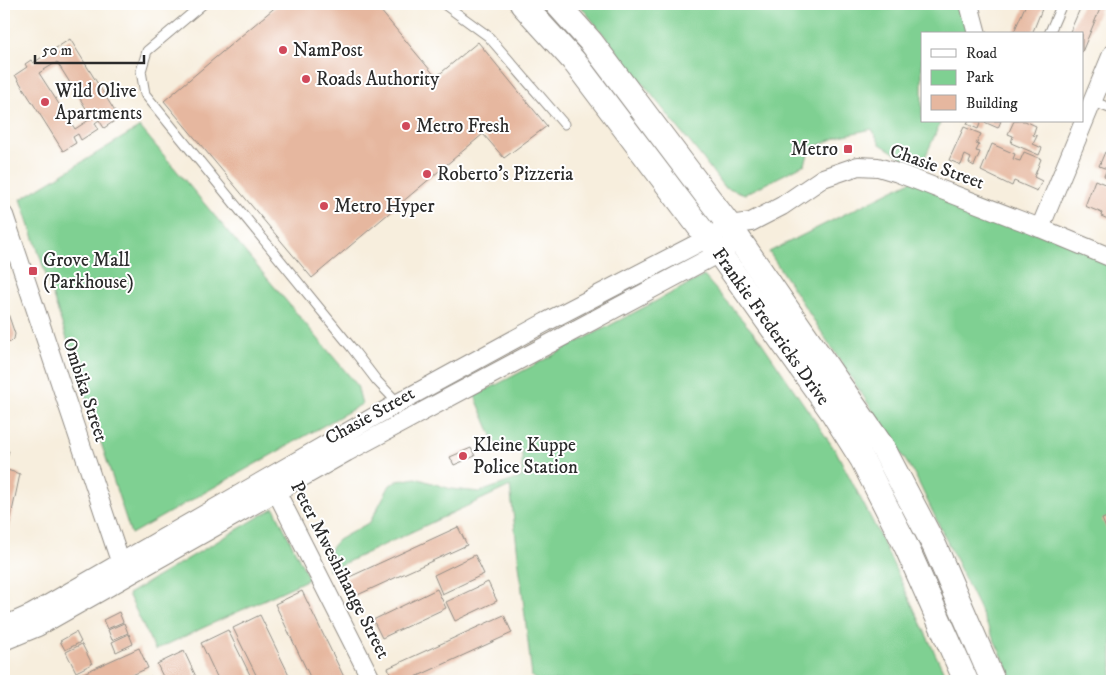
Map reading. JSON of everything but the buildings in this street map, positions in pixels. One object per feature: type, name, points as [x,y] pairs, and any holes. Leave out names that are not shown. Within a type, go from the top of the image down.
[{"type":"main road","name":"Frankie Fredericks Drive","points":[[522,4],[573,60],[714,245],[832,412],[862,459],[906,546],[966,681]]},
{"type":"main road","name":"Frankie Fredericks Drive","points":[[557,4],[591,42],[740,229],[883,448],[935,548],[993,681]]},
{"type":"street","points":[[969,4],[976,32]]},
{"type":"street","points":[[1088,100],[1112,54]]},
{"type":"street","points":[[1040,228],[1080,122]]},
{"type":"street","name":"Chasie Street","points":[[273,485],[347,452],[782,206],[823,178],[858,166],[878,167],[898,173],[1112,258]]},
{"type":"street","name":"Ombika Street","points":[[4,215],[123,570]]},
{"type":"street","name":"Chasie Street","points":[[4,626],[123,570],[273,485],[398,403],[546,322],[714,245]]},
{"type":"street","name":"Peter Mweshihange Street","points":[[273,485],[372,681]]},
{"type":"street","name":"Chasie Street","points":[[4,641],[38,627],[123,570]]},
{"type":"lane","points":[[203,4],[147,51],[140,71],[145,94],[377,381],[398,403]]},
{"type":"lane","points":[[444,4],[488,36],[564,124]]},
{"type":"lane","points":[[1050,32],[1062,4]]},
{"type":"lane","points":[[1088,100],[1112,109]]},
{"type":"green space","points":[[579,4],[969,4],[976,32],[921,32],[921,122],[941,122],[920,169],[880,144],[872,129],[840,136],[810,149],[805,164],[745,194],[723,186]]},
{"type":"green space","points":[[140,127],[357,385],[362,404],[131,534],[21,199]]},
{"type":"green space","points":[[915,179],[1112,259],[1112,681],[1014,681],[915,475],[769,252]]},
{"type":"green space","points":[[704,276],[760,340],[837,453],[877,530],[948,681],[538,681],[532,677],[510,486],[328,571],[330,549],[338,540],[370,522],[390,485],[397,481],[416,478],[451,489],[480,492],[522,477],[522,450],[495,443],[475,396]]},
{"type":"green space","points":[[274,508],[309,579],[155,650],[128,594]]},
{"type":"place","name":"NamPost","points":[[283,50]]},
{"type":"place","name":"Roads Authority","points":[[306,79]]},
{"type":"place","name":"Wild Olive Apartments","points":[[45,102]]},
{"type":"place","name":"Metro Fresh","points":[[406,126]]},
{"type":"place","name":"Metro","points":[[848,149]]},
{"type":"place","name":"Roberto's Pizzeria","points":[[427,174]]},
{"type":"place","name":"Metro Hyper","points":[[324,206]]},
{"type":"place","name":"Grove Mall (Parkhouse)","points":[[33,271]]},
{"type":"place","name":"Kleine Kuppe Police Station","points":[[463,456]]}]
